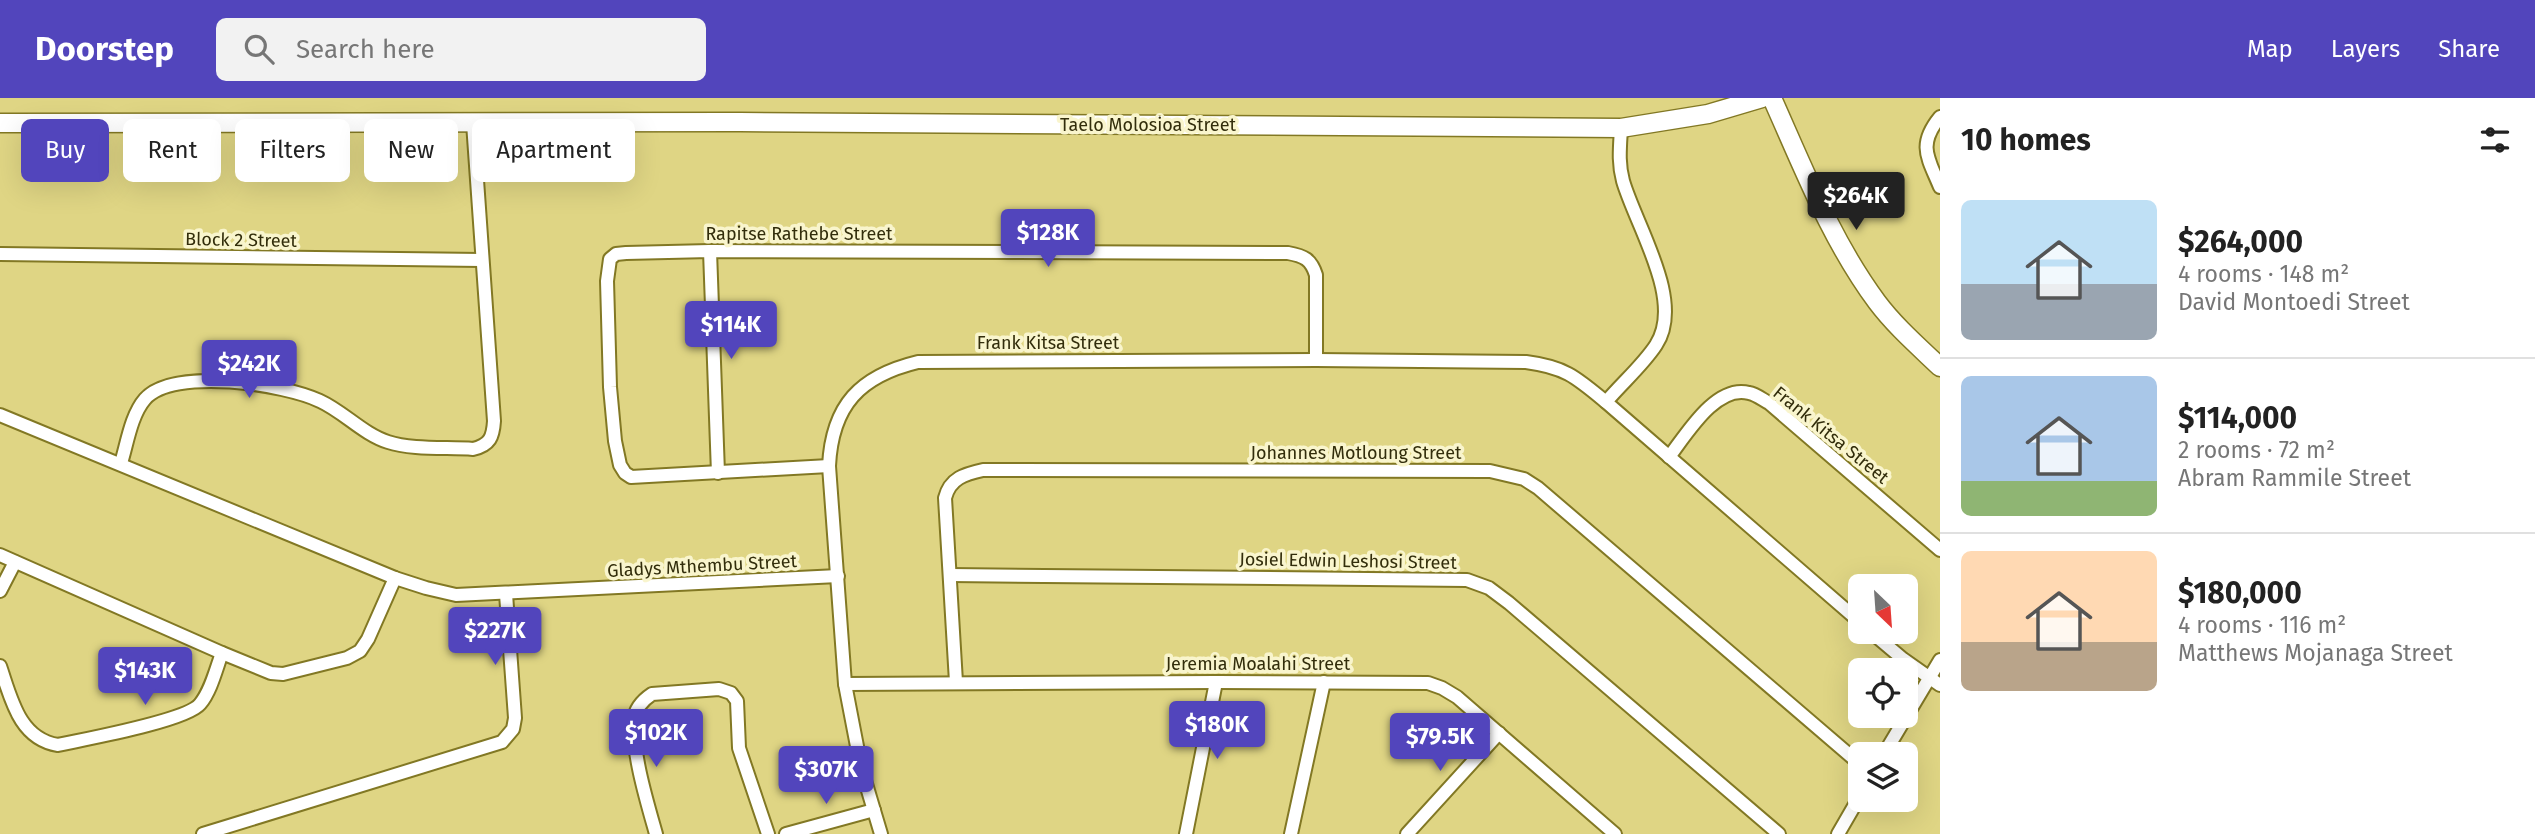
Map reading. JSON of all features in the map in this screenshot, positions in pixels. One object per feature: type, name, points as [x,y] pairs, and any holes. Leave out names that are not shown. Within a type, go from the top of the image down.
[{"type":"street","name":"Taelo Molosioa Street","points":[[635,123],[1621,128],[1708,114],[1762,98]]},
{"type":"street","points":[[1772,98],[1823,213],[1863,281],[1885,312],[1940,367]]},
{"type":"street","points":[[1940,117],[1926,138],[1925,148],[1940,187]]},
{"type":"street","name":"Taelo Molosioa Street","points":[[0,123],[472,123]]},
{"type":"street","points":[[1606,401],[1656,344],[1664,326],[1665,309],[1657,271],[1623,180],[1619,160],[1621,128]]},
{"type":"street","points":[[121,463],[137,413],[144,400],[153,391],[187,382],[265,384],[298,392],[341,412],[374,436],[397,445],[473,449],[484,446],[494,433],[494,421],[477,182]]},
{"type":"street","points":[[710,251],[718,473]]},
{"type":"street","name":"Rapitse Rathebe Street","points":[[829,466],[631,477],[625,473],[617,456],[610,387],[607,281],[610,259],[616,254],[626,253],[710,251],[1275,253],[1304,256],[1312,263],[1316,275],[1316,360]]},
{"type":"street","name":"Block 2 Street","points":[[0,254],[482,260]]},
{"type":"street","name":"Frank Kitsa Street","points":[[881,834],[851,721],[845,684],[829,466],[830,444],[837,418],[850,399],[888,370],[918,362],[1526,362],[1563,369],[1606,401],[1848,612]]},
{"type":"street","name":"Frank Kitsa Street","points":[[1669,457],[1706,410],[1727,395],[1749,392],[1769,403],[1940,550]]},
{"type":"street","name":"Gladys Mthembu Street","points":[[0,415],[426,589],[456,594],[506,594],[838,576]]},
{"type":"street","name":"Johannes Motloung Street","points":[[956,682],[945,499],[947,491],[958,477],[975,472],[1490,471],[1524,480],[1538,488],[1848,754]]},
{"type":"street","points":[[0,555],[222,653],[271,673],[283,674],[347,658],[360,651],[368,639],[394,578]]},
{"type":"street","points":[[0,592],[15,562]]},
{"type":"street","name":"Josiel Edwin Leshosi Street","points":[[950,575],[1467,580],[1489,588],[1509,603],[1779,834]]},
{"type":"street","points":[[203,834],[502,742],[513,729],[515,718],[506,594]]},
{"type":"street","points":[[1886,644],[1934,682]]},
{"type":"street","points":[[0,666],[27,731],[45,743],[58,745],[177,716],[198,707],[205,697],[222,653]]},
{"type":"street","points":[[1892,742],[1934,682],[1940,660]]},
{"type":"street","points":[[1186,834],[1216,681]]},
{"type":"street","name":"Jeremia Moalahi Street","points":[[845,684],[1216,681],[1428,683],[1457,697],[1615,834]]},
{"type":"street","points":[[1291,834],[1324,682]]},
{"type":"street","points":[[656,834],[639,770],[634,720],[638,708],[652,694],[719,689],[731,693],[737,701],[739,748],[768,834]]},
{"type":"street","points":[[1407,834],[1499,733]]},
{"type":"street","points":[[786,834],[874,810]]},
{"type":"street","points":[[1838,834],[1851,812]]}]
